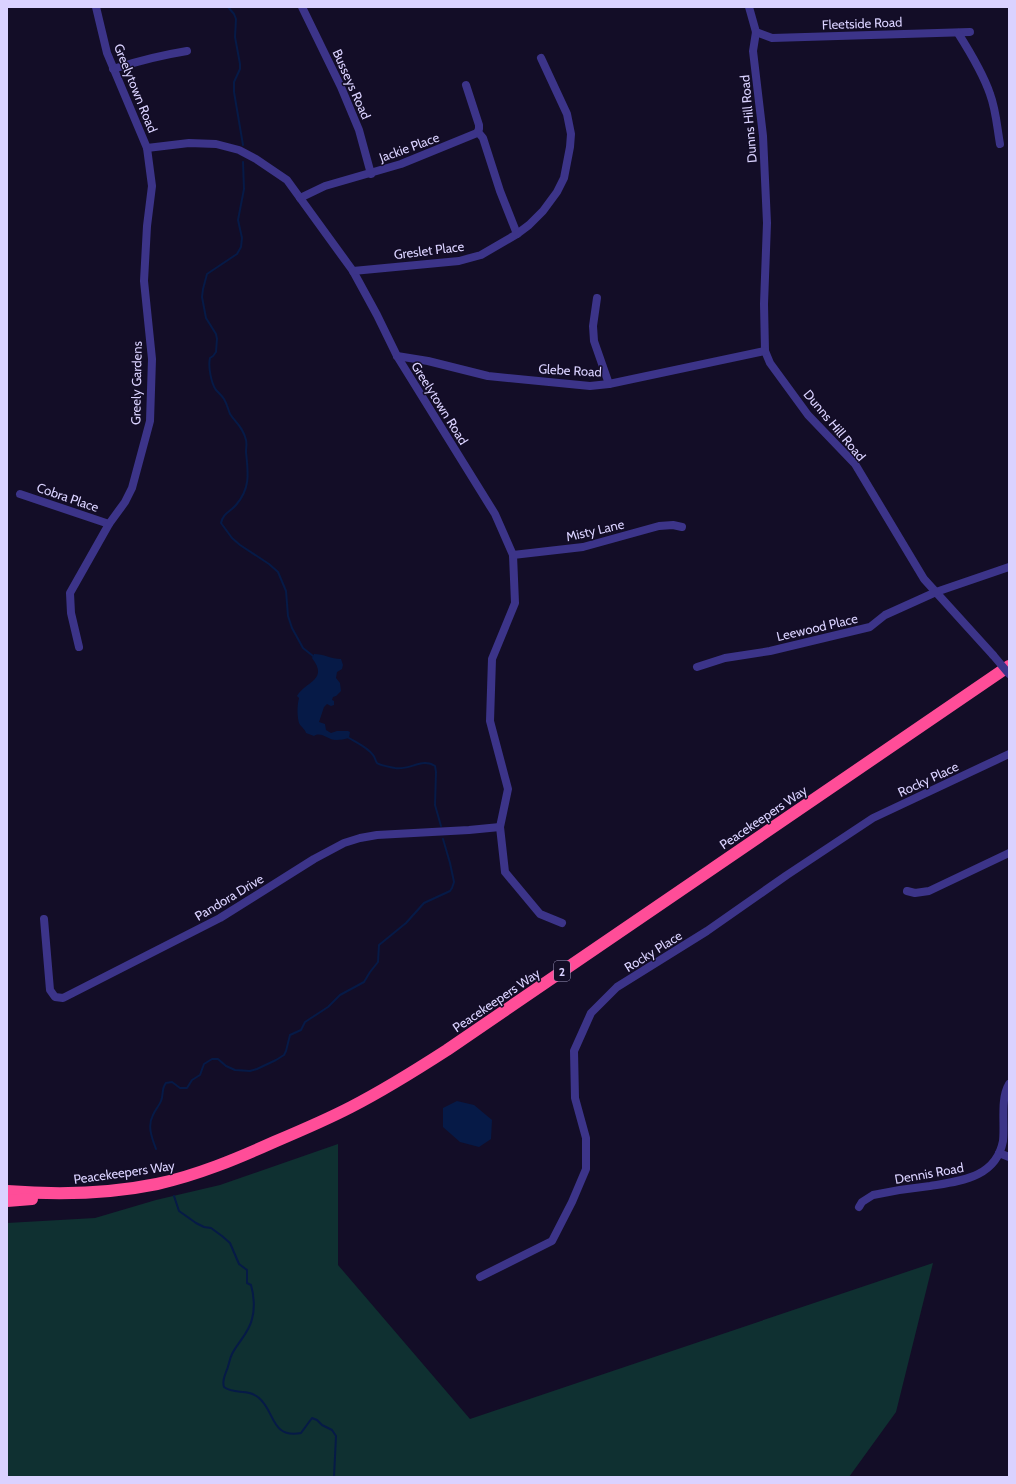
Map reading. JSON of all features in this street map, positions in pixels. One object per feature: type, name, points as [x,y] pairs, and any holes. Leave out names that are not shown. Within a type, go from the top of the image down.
[{"type":"highway","name":"Peacekeepers Way","points":[[7,1190],[34,1193],[78,1194],[157,1184],[194,1174],[233,1160],[350,1108],[385,1089],[453,1045],[1009,666]]},
{"type":"highway","points":[[7,1202],[78,1194]]},
{"type":"street","name":"Greelytown Road","points":[[96,7],[107,53],[147,148],[189,143],[216,144],[238,150],[270,167],[287,180],[353,271],[397,356],[495,514],[513,556],[514,603],[492,658],[490,721],[508,789],[500,827],[505,872],[540,914],[562,923]]},
{"type":"street","name":"Busseys Road","points":[[302,7],[341,87],[359,130],[371,174]]},
{"type":"street","name":"Dunns Hill Road","points":[[749,7],[756,32],[754,50],[763,136],[767,223],[764,304],[765,351],[770,362],[808,415],[855,464],[924,579],[1009,674]]},
{"type":"street","name":"Fleetside Road","points":[[756,32],[772,38],[970,32]]},
{"type":"street","points":[[958,33],[971,54],[990,93],[995,112],[1000,144]]},
{"type":"street","points":[[113,69],[136,61],[188,51]]},
{"type":"street","name":"Greslet Place","points":[[353,271],[458,260],[480,255],[517,234],[543,211],[557,192],[564,178],[570,147],[570,128],[567,114],[541,58]]},
{"type":"street","points":[[466,85],[479,125],[478,132],[483,138],[498,185],[517,234]]},
{"type":"street","name":"Jackie Place","points":[[300,198],[325,186],[371,174],[408,161],[473,136],[478,132]]},
{"type":"street","name":"Greely Gardens","points":[[79,647],[70,613],[70,593],[109,524],[125,502],[132,488],[150,422],[152,359],[144,281],[152,186],[147,148]]},
{"type":"street","points":[[597,298],[593,326],[594,341],[609,384]]},
{"type":"street","name":"Glebe Road","points":[[397,356],[428,361],[488,376],[590,386],[609,384],[765,351]]},
{"type":"street","name":"Cobra Place","points":[[20,494],[109,524]]},
{"type":"street","name":"Misty Lane","points":[[513,556],[583,547],[659,526],[673,525],[682,528]]},
{"type":"street","name":"Leewood Place","points":[[697,667],[725,658],[770,651],[870,627],[885,616],[936,592],[1009,567]]},
{"type":"street","name":"Rocky Place","points":[[480,1277],[552,1241],[572,1202],[586,1169],[586,1138],[575,1098],[574,1051],[591,1013],[617,987],[707,931],[787,875],[873,818],[1009,754]]},
{"type":"street","name":"Pandora Drive","points":[[44,919],[50,990],[55,997],[63,998],[209,924],[238,908],[318,856],[344,843],[376,835],[500,827]]},
{"type":"street","points":[[907,891],[920,894],[929,892],[1009,853]]},
{"type":"street","name":"Dennis Road","points":[[859,1207],[867,1197],[873,1195],[970,1178],[986,1169],[999,1153],[1003,1136],[1005,1093],[1009,1084]]},
{"type":"street","points":[[999,1153],[1009,1157]]},
{"type":"green space","points":[[338,1144],[338,1265],[470,1419],[933,1263],[896,1412],[849,1477],[7,1477],[7,1223],[95,1218],[156,1200],[220,1185]]},
{"type":"water","points":[[314,654],[341,659],[343,665],[342,669],[337,672],[336,678],[340,683],[341,691],[333,697],[332,700],[334,701],[334,705],[331,706],[327,704],[324,707],[319,722],[325,724],[326,730],[331,733],[337,731],[350,732],[349,738],[333,740],[322,735],[314,736],[306,733],[299,723],[299,698],[297,696],[317,676],[317,665],[312,658]]},
{"type":"water","points":[[457,1101],[474,1105],[492,1120],[491,1139],[479,1147],[460,1142],[443,1127],[443,1108]]},
{"type":"waterway","points":[[228,7],[236,19],[235,37],[240,69],[234,82],[234,92],[243,145]]},
{"type":"waterway","points":[[243,162],[244,189],[238,220],[242,238],[241,247],[237,254],[207,274],[202,297],[206,318],[216,334],[217,339],[216,352],[209,361],[211,379],[216,390],[224,399],[230,414],[243,432],[246,443],[248,473],[246,486],[241,499],[225,515],[221,523],[232,538],[240,545],[269,564],[278,572],[286,591],[288,616],[292,628],[303,648],[313,656]]},
{"type":"waterway","points":[[349,738],[368,750],[374,756],[377,763],[381,765],[395,768],[405,768],[426,763],[435,766],[435,805],[441,826]]},
{"type":"waterway","points":[[156,1149],[150,1123],[161,1101],[166,1083],[172,1082],[180,1088],[187,1088],[192,1080],[200,1075],[204,1064],[212,1059],[218,1059],[226,1066],[235,1070],[250,1071],[284,1055],[290,1035],[301,1030],[305,1022],[328,1007],[340,995],[364,982],[378,962],[379,945],[406,923],[424,903],[450,891],[454,882],[443,839]]},
{"type":"waterway","points":[[174,1196],[179,1211],[196,1223],[204,1227],[211,1228],[230,1243],[239,1264],[247,1270],[247,1283],[251,1285],[254,1306],[251,1324],[231,1356],[223,1383],[224,1387],[232,1391],[246,1392],[255,1395],[264,1403],[275,1423],[284,1432],[291,1434],[301,1433],[312,1418],[332,1430],[336,1436],[334,1477]]}]
